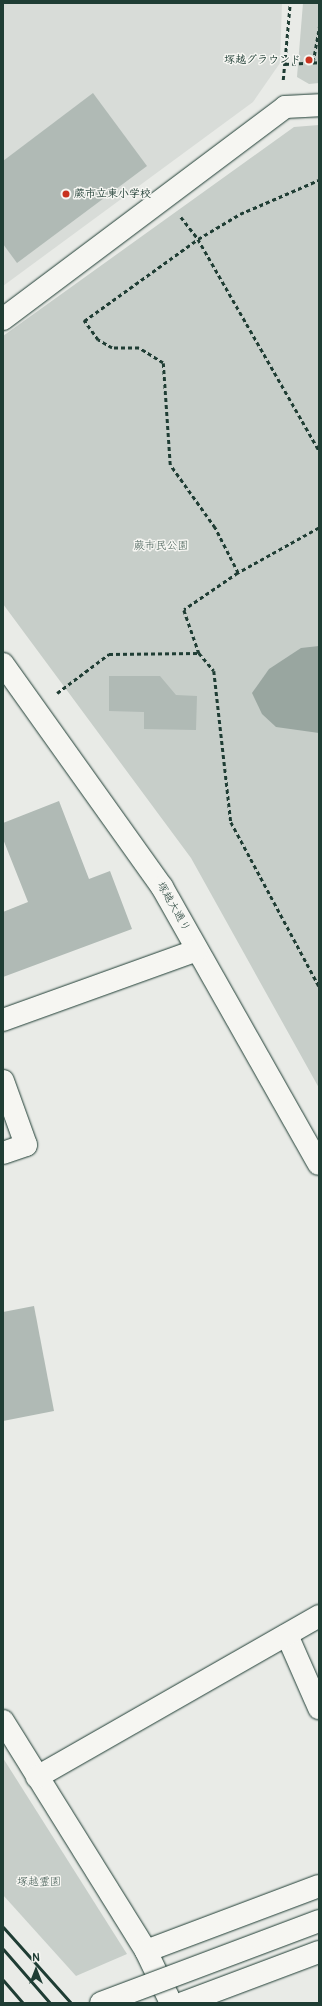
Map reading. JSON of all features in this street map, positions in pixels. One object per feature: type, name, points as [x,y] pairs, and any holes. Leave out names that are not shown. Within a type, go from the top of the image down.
[{"type":"street","points":[[3,319],[285,107],[319,105]]},
{"type":"street","name":"塚越大通り","points":[[3,664],[162,886],[319,1164]]},
{"type":"street","points":[[3,1020],[197,950]]},
{"type":"street","points":[[3,1082],[26,1145],[3,1153]]},
{"type":"street","points":[[37,1777],[319,1616]]},
{"type":"street","points":[[287,1635],[319,1708]]},
{"type":"street","points":[[3,1721],[146,1951],[171,2003]]},
{"type":"street","points":[[146,1951],[319,1886]]},
{"type":"street","points":[[101,2003],[319,1921]]},
{"type":"street","points":[[183,2003],[319,1952]]},
{"type":"path","points":[[282,86],[286,64],[290,3]]},
{"type":"path","points":[[313,62],[319,27]]},
{"type":"path","points":[[286,64],[319,62]]},
{"type":"path","points":[[238,573],[212,522],[170,465],[163,363],[139,348],[112,348],[98,340],[84,321],[198,239],[240,214],[319,180]]},
{"type":"path","points":[[166,196],[198,239],[319,450]]},
{"type":"path","points":[[319,528],[238,573],[184,610],[199,653],[214,671],[231,822],[319,986]]},
{"type":"path","points":[[35,709],[109,654],[199,653]]},
{"type":"shaded area","name":"蕨市立東小学校","points":[[3,3],[282,3],[280,63],[253,102],[3,286]]},
{"type":"shaded area","points":[[319,646],[319,733],[276,727],[262,714],[252,693],[269,669],[301,648]]},
{"type":"green space","name":"塚越グラウンド","points":[[303,3],[319,3],[319,83],[309,84],[297,77]]},
{"type":"green space","name":"蕨市民公園","points":[[319,125],[319,1088],[191,858],[3,604],[3,336],[294,127]]},
{"type":"green space","name":"塚越霊園","points":[[3,1758],[127,1954],[76,1976],[3,1895]]},
{"type":"building","points":[[93,93],[147,166],[17,263],[3,244],[3,161]]},
{"type":"building","points":[[109,676],[160,676],[176,695],[197,696],[196,730],[144,729],[144,712],[109,711]]},
{"type":"building","points":[[59,801],[89,879],[110,871],[132,929],[3,977],[3,912],[28,902],[3,839],[3,823]]},
{"type":"building","points":[[34,1306],[54,1411],[3,1421],[3,1312]]},
{"type":"railway","points":[[3,1927],[71,2003]]},
{"type":"railway","points":[[3,1949],[50,2003]]},
{"type":"railway","points":[[3,1980],[23,2003]]},
{"type":"place","name":"塚越グラウンド","points":[[309,60]]},
{"type":"place","name":"蕨市立東小学校","points":[[66,194]]}]
